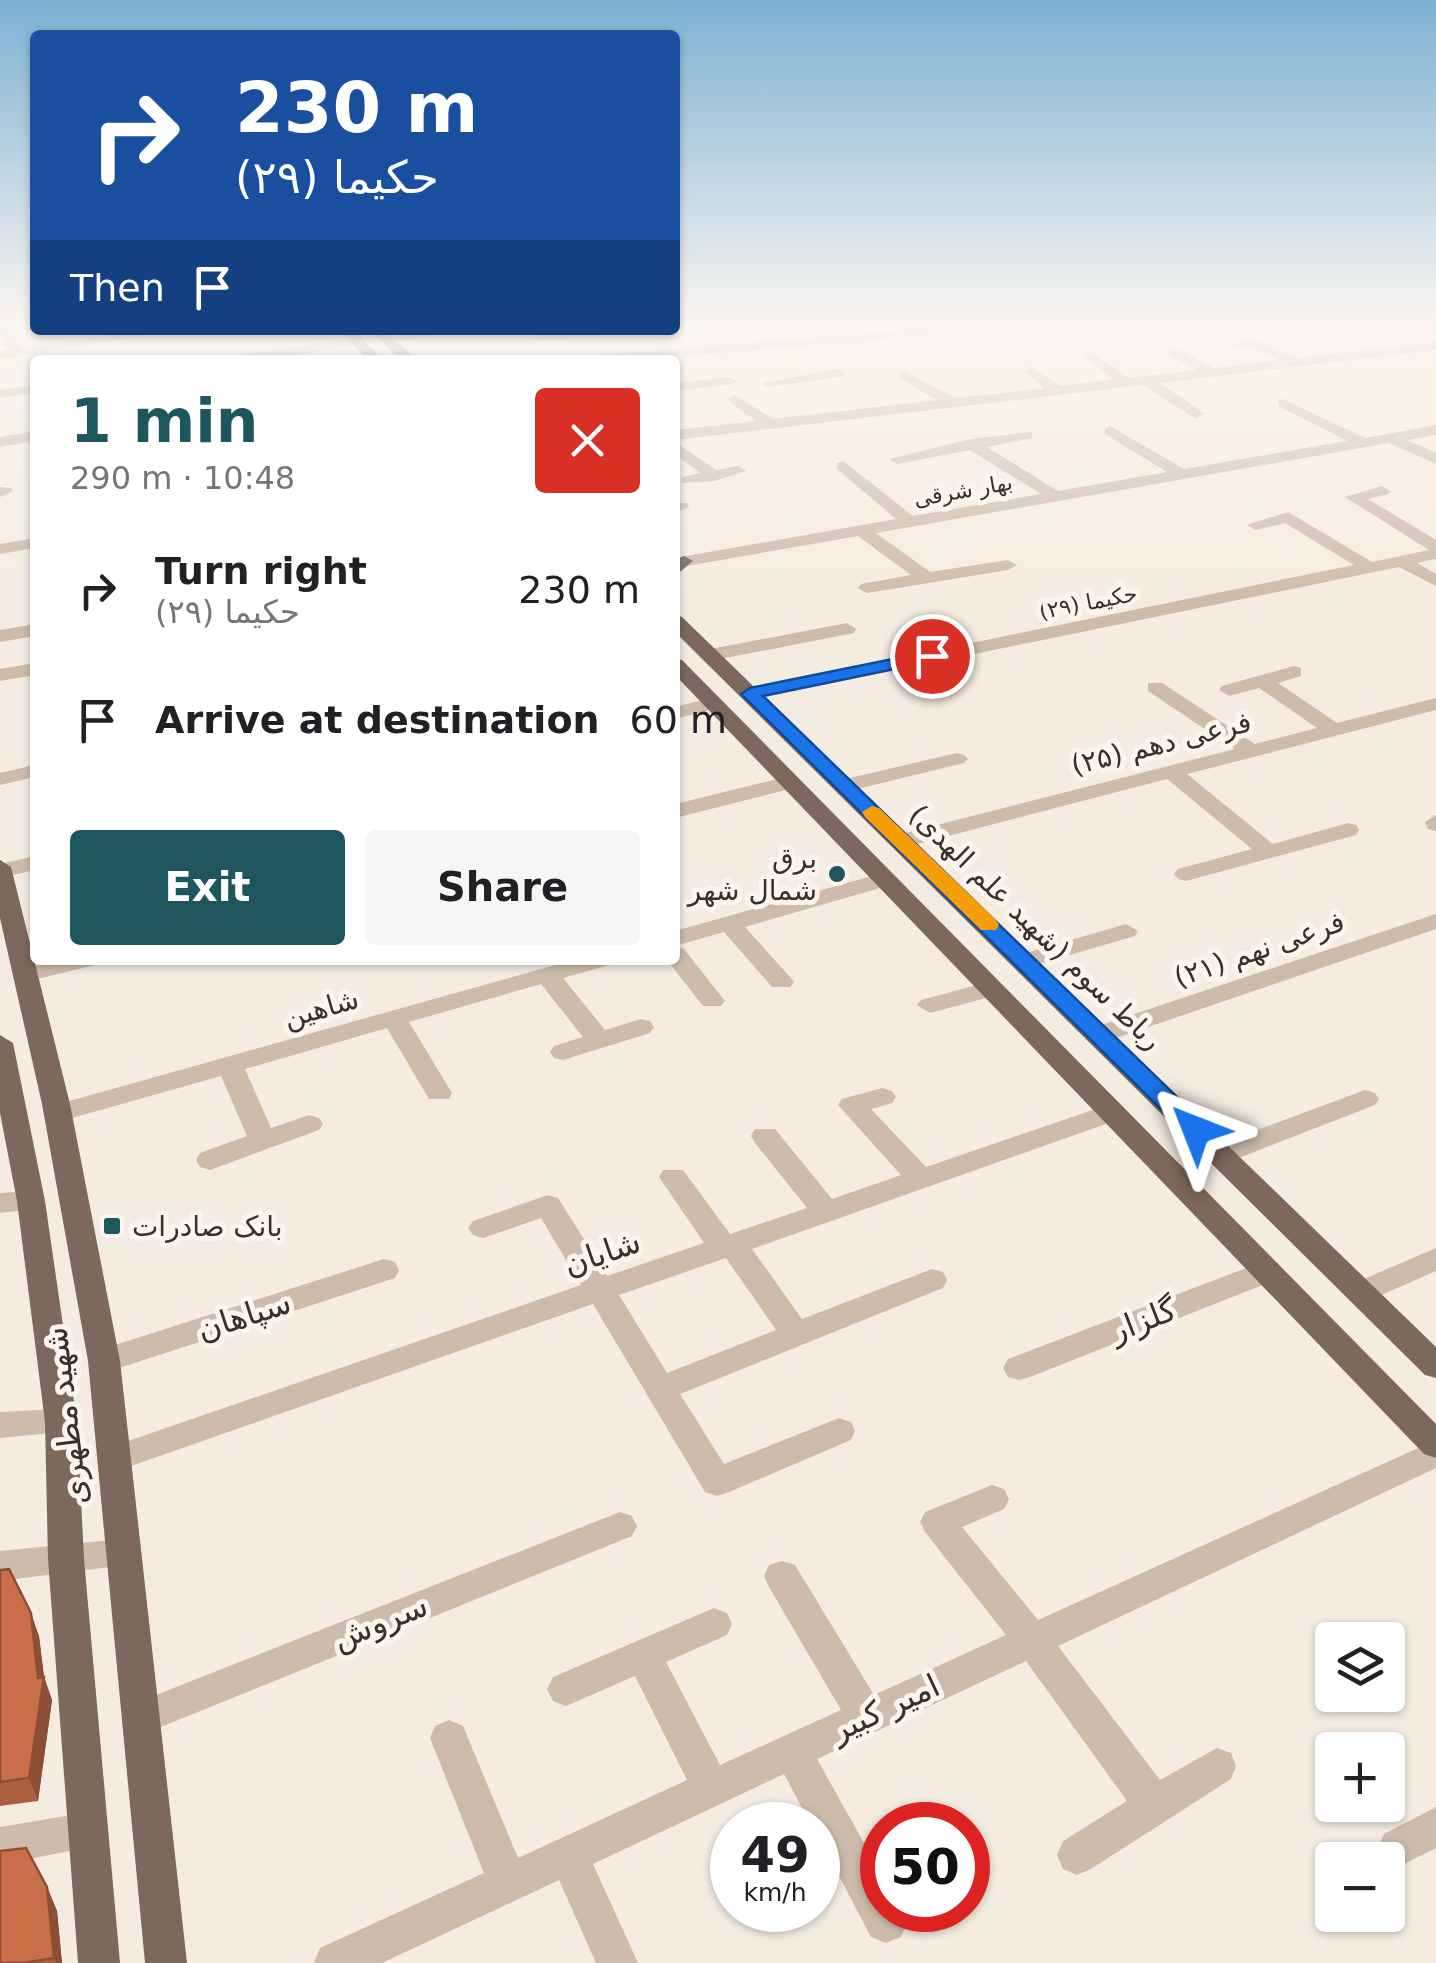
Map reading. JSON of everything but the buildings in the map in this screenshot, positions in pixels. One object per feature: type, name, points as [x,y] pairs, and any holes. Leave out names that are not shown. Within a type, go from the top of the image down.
[{"type":"main road","name":"رباط سوم (شهید علم الهدی)","points":[[680,625],[1436,1366]]},
{"type":"main road","points":[[680,669],[1436,1445]]},
{"type":"main road","name":"شهید مطهری","points":[[0,869],[58,1113],[104,1361],[166,1963]]},
{"type":"main road","points":[[945,938],[965,944],[985,939],[991,928]]},
{"type":"main road","points":[[1002,998],[1039,992],[1060,995]]},
{"type":"main road","name":"شهید مطهری","points":[[0,1046],[31,1201],[61,1422],[66,1559],[99,1963]]},
{"type":"street","points":[[758,416],[770,424]]},
{"type":"street","points":[[680,435],[842,416]]},
{"type":"street","points":[[1169,418],[1185,416]]},
{"type":"street","points":[[1309,416],[1364,442]]},
{"type":"street","points":[[1134,427],[1104,432],[1181,474]]},
{"type":"street","name":"بهار شرقی","points":[[680,565],[1436,430]]},
{"type":"street","points":[[898,459],[1026,434]]},
{"type":"street","points":[[0,442],[30,437]]},
{"type":"street","points":[[1392,438],[1436,459]]},
{"type":"street","points":[[680,440],[714,476]]},
{"type":"street","points":[[971,444],[1055,496]]},
{"type":"street","points":[[843,466],[910,522]]},
{"type":"street","points":[[688,480],[738,471]]},
{"type":"street","points":[[1120,485],[1148,504]]},
{"type":"street","points":[[1382,491],[1353,497],[1436,551]]},
{"type":"street","points":[[1344,511],[1371,508]]},
{"type":"street","points":[[1255,525],[1288,517],[1370,568]]},
{"type":"street","points":[[862,530],[927,578]]},
{"type":"street","points":[[0,549],[30,544]]},
{"type":"street","name":"حکیما (۲۹)","points":[[750,694],[1401,562],[1436,551]]},
{"type":"street","points":[[1401,562],[1436,581]]},
{"type":"street","points":[[867,588],[1008,565]]},
{"type":"street","points":[[710,655],[847,628]]},
{"type":"street","points":[[0,636],[30,631]]},
{"type":"street","points":[[0,675],[30,670]]},
{"type":"street","points":[[1230,690],[1294,672]]},
{"type":"street","points":[[1262,681],[1333,730]]},
{"type":"street","points":[[1156,687],[1252,751]]},
{"type":"street","points":[[680,711],[714,704]]},
{"type":"street","name":"فرعی دهم (۲۵)","points":[[902,841],[1436,704]]},
{"type":"street","points":[[845,786],[958,759]]},
{"type":"street","points":[[0,779],[30,772]]},
{"type":"street","points":[[1171,772],[1269,852]]},
{"type":"street","points":[[680,810],[790,782]]},
{"type":"street","points":[[1186,874],[1348,830]]},
{"type":"street","points":[[0,869],[30,864]]},
{"type":"street","points":[[680,938],[886,879]]},
{"type":"street","name":"فرعی نهم (۲۱)","points":[[1100,1034],[1436,920]]},
{"type":"street","points":[[729,924],[781,982]]},
{"type":"street","points":[[1025,960],[1126,931]]},
{"type":"street","points":[[680,960],[712,1000]]},
{"type":"street","points":[[26,976],[67,965]]},
{"type":"street","name":"شاهین","points":[[58,1113],[582,965]]},
{"type":"street","points":[[547,975],[599,1040]]},
{"type":"street","points":[[930,1004],[1002,998]]},
{"type":"street","points":[[394,1018],[439,1093]]},
{"type":"street","points":[[563,1052],[641,1027]]},
{"type":"street","points":[[230,1064],[263,1141]]},
{"type":"street","points":[[882,1097],[852,1105],[921,1179]]},
{"type":"street","points":[[1220,1154],[1365,1099]]},
{"type":"street","name":"شایان","points":[[114,1459],[1113,1112]]},
{"type":"street","points":[[210,1160],[309,1124]]},
{"type":"street","points":[[765,1136],[826,1212]]},
{"type":"street","points":[[673,1177],[796,1334]]},
{"type":"street","points":[[0,1203],[31,1201]]},
{"type":"street","points":[[483,1228],[548,1205],[717,1482],[840,1432]]},
{"type":"street","points":[[1361,1293],[1436,1259]]},
{"type":"street","name":"سپاهان","points":[[104,1361],[384,1270]]},
{"type":"street","name":"گلزار","points":[[1019,1368],[1268,1272]]},
{"type":"street","points":[[659,1389],[932,1280]]},
{"type":"street","points":[[0,1425],[61,1422]]},
{"type":"street","name":"امیر کبیر","points":[[335,1963],[1436,1453]]},
{"type":"street","points":[[992,1499],[937,1522],[1032,1640],[1155,1806]]},
{"type":"street","name":"سروش","points":[[141,1718],[620,1526]]},
{"type":"street","points":[[0,1566],[122,1554]]},
{"type":"street","points":[[782,1576],[866,1717]]},
{"type":"street","points":[[566,1689],[714,1624]]},
{"type":"street","points":[[644,1657],[711,1788]]},
{"type":"street","points":[[449,1738],[508,1883]]},
{"type":"street","points":[[792,1751],[860,1875]]},
{"type":"street","points":[[1077,1856],[1217,1766]]},
{"type":"street","points":[[1405,1844],[1436,1826]]},
{"type":"street","points":[[0,1846],[65,1836]]},
{"type":"street","points":[[569,1855],[617,1963]]},
{"type":"slow traffic","points":[[872,812],[989,925]]},
{"type":"place","name":"برق شمال شهر","points":[[837,874]]},
{"type":"place","name":"بانک صادرات","points":[[112,1226]]},
{"type":"route","points":[[932,656],[750,694],[1196,1130]]}]
